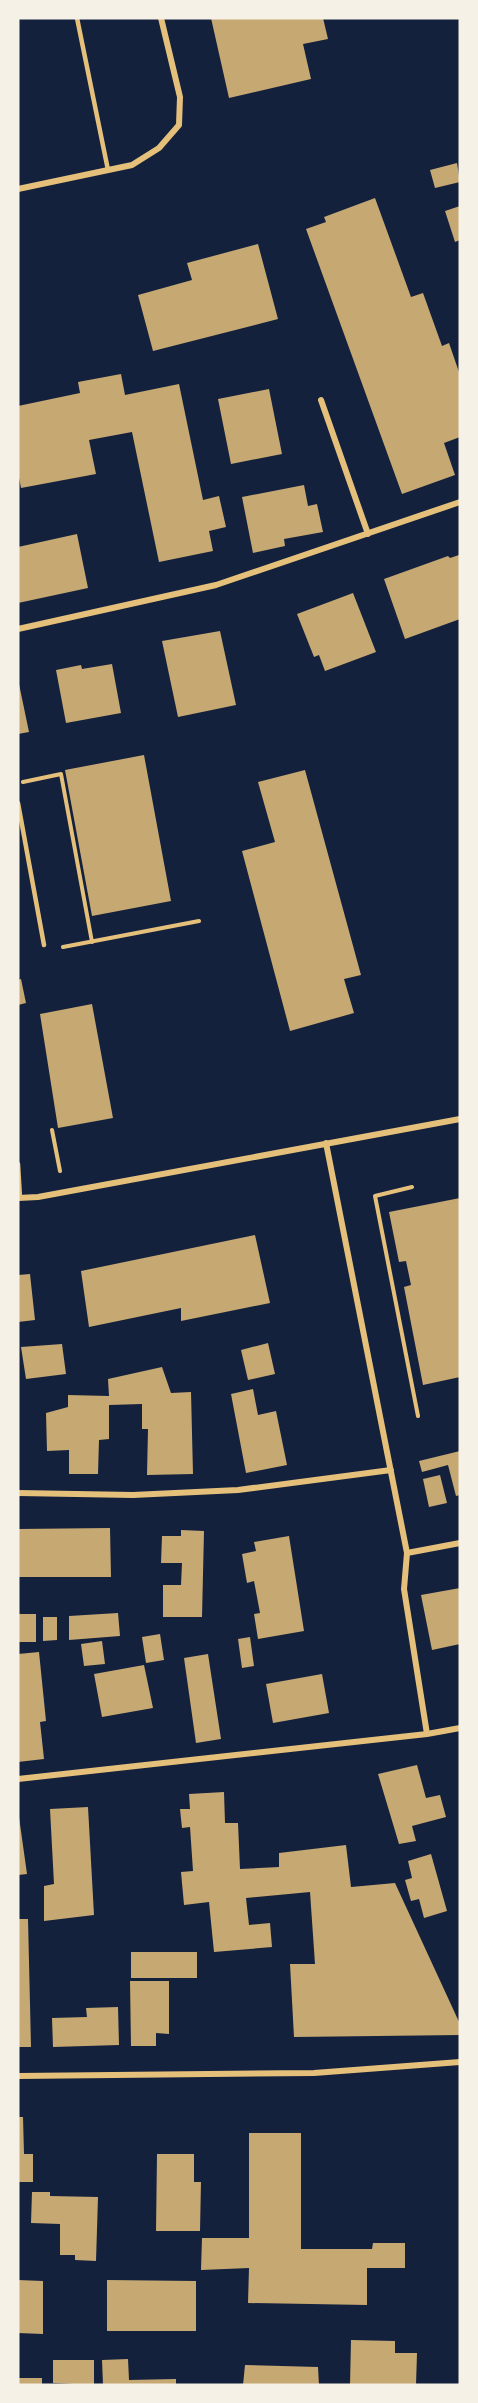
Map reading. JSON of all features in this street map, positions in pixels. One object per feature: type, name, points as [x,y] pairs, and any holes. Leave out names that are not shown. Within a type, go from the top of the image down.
[{"type":"street","points":[[18,189],[132,165],[159,148],[179,125],[180,97],[161,18]]},
{"type":"street","points":[[321,400],[368,534]]},
{"type":"street","points":[[18,629],[216,585],[460,502]]},
{"type":"street","points":[[19,1198],[38,1197],[460,1119]]},
{"type":"street","points":[[326,1143],[406,1553],[404,1589],[427,1734]]},
{"type":"street","points":[[18,1493],[133,1495],[238,1490],[391,1470]]},
{"type":"street","points":[[406,1553],[460,1543]]},
{"type":"street","points":[[18,1779],[427,1734],[460,1728]]},
{"type":"street","points":[[18,2076],[314,2073],[460,2062]]},
{"type":"lane","points":[[77,18],[108,170]]},
{"type":"lane","points":[[18,803],[44,945]]},
{"type":"lane","points":[[18,1164],[19,1198]]},
{"type":"path","points":[[18,784],[61,774],[92,942]]},
{"type":"path","points":[[60,948],[199,921]]},
{"type":"path","points":[[52,1130],[59,1171],[63,1171]]},
{"type":"path","points":[[412,1187],[375,1196],[418,1416]]},
{"type":"building","points":[[211,18],[323,18],[328,39],[303,44],[311,79],[229,98]]},
{"type":"building","points":[[457,163],[460,182],[435,188],[430,170]]},
{"type":"building","points":[[375,198],[411,297],[423,293],[442,346],[449,343],[460,375],[460,437],[444,443],[455,475],[402,494],[306,229],[326,222],[324,217]]},
{"type":"building","points":[[460,206],[460,240],[455,242],[445,211]]},
{"type":"building","points":[[258,244],[278,319],[153,351],[138,295],[192,280],[187,263]]},
{"type":"building","points":[[121,374],[125,395],[179,384],[203,500],[219,496],[226,527],[209,531],[213,551],[159,562],[132,432],[89,440],[96,474],[21,488],[18,472],[18,406],[80,393],[78,382]]},
{"type":"building","points":[[269,389],[282,454],[231,464],[218,399]]},
{"type":"building","points":[[304,485],[308,506],[317,504],[323,532],[284,539],[285,546],[253,553],[242,497]]},
{"type":"building","points":[[77,534],[88,588],[18,603],[18,547]]},
{"type":"building","points":[[459,555],[460,619],[405,639],[384,579],[448,556],[450,558]]},
{"type":"building","points":[[353,593],[376,652],[325,671],[319,655],[314,657],[297,614]]},
{"type":"building","points":[[220,631],[236,705],[178,717],[162,641]]},
{"type":"building","points":[[112,664],[121,713],[66,723],[56,670],[81,665],[82,669]]},
{"type":"building","points":[[18,685],[29,732],[18,734]]},
{"type":"building","points":[[144,755],[171,901],[92,916],[65,770]]},
{"type":"building","points":[[305,770],[361,975],[344,979],[354,1013],[290,1031],[242,851],[275,842],[258,782]]},
{"type":"building","points":[[21,979],[26,1003],[18,1005],[18,980]]},
{"type":"building","points":[[92,1004],[113,1118],[58,1128],[40,1014]]},
{"type":"building","points":[[460,1198],[460,1377],[423,1385],[404,1287],[411,1285],[406,1261],[399,1262],[389,1212]]},
{"type":"building","points":[[255,1235],[270,1303],[181,1321],[181,1308],[89,1327],[81,1271]]},
{"type":"building","points":[[30,1274],[35,1320],[18,1322],[18,1275]]},
{"type":"building","points":[[268,1343],[275,1374],[248,1380],[241,1350]]},
{"type":"building","points":[[62,1344],[66,1374],[26,1379],[21,1347]]},
{"type":"building","points":[[162,1367],[171,1393],[191,1392],[193,1474],[147,1475],[148,1429],[142,1429],[142,1404],[109,1405],[109,1439],[99,1440],[98,1474],[69,1474],[69,1450],[47,1451],[46,1413],[68,1407],[68,1395],[109,1396],[108,1379]]},
{"type":"building","points":[[253,1389],[258,1415],[276,1411],[287,1465],[246,1473],[231,1394]]},
{"type":"building","points":[[460,1451],[460,1495],[456,1496],[448,1465],[422,1472],[419,1461]]},
{"type":"building","points":[[440,1475],[447,1503],[429,1507],[423,1479]]},
{"type":"building","points":[[110,1528],[111,1577],[18,1577],[18,1529]]},
{"type":"building","points":[[181,1530],[204,1531],[202,1617],[163,1617],[163,1585],[181,1585],[182,1563],[161,1563],[162,1536],[181,1536]]},
{"type":"building","points":[[289,1536],[304,1631],[258,1639],[254,1614],[260,1613],[254,1581],[247,1583],[242,1554],[256,1551],[254,1542]]},
{"type":"building","points":[[460,1588],[460,1644],[432,1650],[421,1595]]},
{"type":"building","points":[[118,1613],[120,1636],[69,1640],[69,1616]]},
{"type":"building","points":[[18,1614],[36,1614],[36,1642],[18,1642]]},
{"type":"building","points":[[43,1617],[57,1617],[57,1640],[43,1641]]},
{"type":"building","points":[[160,1634],[164,1660],[146,1663],[142,1637]]},
{"type":"building","points":[[250,1637],[254,1666],[242,1668],[238,1639]]},
{"type":"building","points":[[102,1641],[105,1664],[84,1666],[81,1644]]},
{"type":"building","points":[[39,1652],[46,1721],[40,1722],[44,1759],[18,1762],[18,1654]]},
{"type":"building","points":[[208,1654],[221,1739],[196,1743],[184,1658]]},
{"type":"building","points":[[144,1665],[153,1708],[102,1717],[94,1674]]},
{"type":"building","points":[[322,1674],[329,1713],[273,1723],[266,1684]]},
{"type":"building","points":[[417,1765],[426,1798],[440,1795],[446,1817],[412,1826],[416,1841],[399,1844],[378,1774]]},
{"type":"building","points":[[224,1792],[225,1823],[238,1823],[240,1869],[279,1867],[279,1853],[346,1845],[351,1887],[395,1883],[460,2024],[460,2035],[294,2037],[290,1964],[315,1964],[310,1892],[246,1898],[249,1925],[270,1923],[272,1947],[214,1952],[209,1902],[184,1905],[181,1872],[193,1871],[190,1827],[182,1828],[180,1809],[190,1809],[189,1794]]},
{"type":"building","points":[[88,1807],[94,1915],[44,1921],[44,1886],[54,1884],[50,1809]]},
{"type":"building","points":[[18,1810],[27,1874],[18,1875]]},
{"type":"building","points":[[431,1854],[447,1911],[424,1918],[419,1899],[411,1901],[405,1880],[412,1878],[408,1861]]},
{"type":"building","points":[[18,1919],[28,1919],[31,2047],[18,2047]]},
{"type":"building","points":[[131,1952],[197,1952],[197,1978],[131,1978]]},
{"type":"building","points":[[130,1981],[169,1981],[169,2034],[156,2033],[156,2046],[131,2046]]},
{"type":"building","points":[[118,2007],[119,2045],[53,2047],[52,2018],[87,2017],[86,2008]]},
{"type":"building","points":[[18,2117],[23,2117],[24,2154],[33,2154],[33,2182],[18,2182]]},
{"type":"building","points":[[249,2133],[301,2133],[301,2249],[372,2249],[373,2243],[405,2243],[405,2268],[367,2268],[367,2305],[248,2303],[249,2268],[201,2270],[202,2238],[249,2238]]},
{"type":"building","points":[[157,2154],[194,2154],[194,2182],[201,2182],[200,2231],[156,2231]]},
{"type":"building","points":[[32,2192],[50,2192],[50,2196],[98,2197],[96,2261],[75,2260],[75,2255],[60,2255],[60,2224],[31,2223]]},
{"type":"building","points":[[18,2280],[43,2281],[43,2334],[18,2333]]},
{"type":"building","points":[[107,2280],[196,2281],[196,2331],[107,2331]]},
{"type":"building","points":[[351,2340],[395,2341],[395,2353],[417,2353],[416,2385],[350,2385]]},
{"type":"building","points":[[128,2359],[129,2380],[176,2379],[176,2385],[103,2385],[102,2360]]},
{"type":"building","points":[[53,2360],[94,2360],[94,2385],[53,2383]]},
{"type":"building","points":[[245,2365],[318,2367],[319,2385],[243,2385]]},
{"type":"building","points":[[18,2378],[42,2378],[42,2385],[18,2385]]}]
